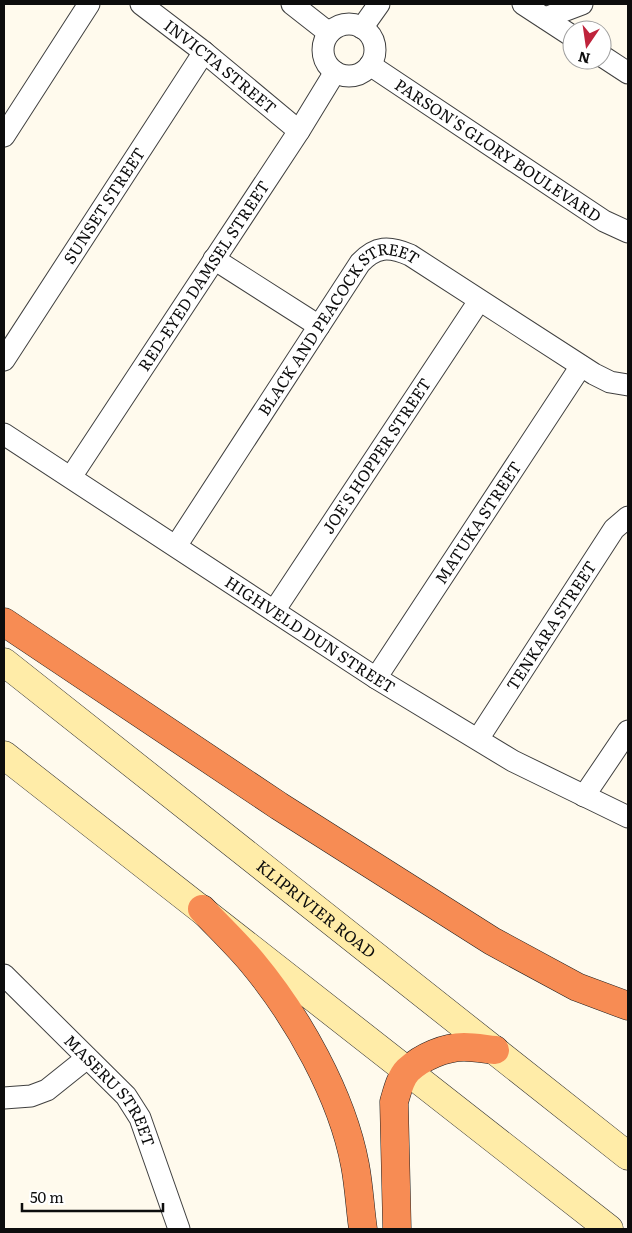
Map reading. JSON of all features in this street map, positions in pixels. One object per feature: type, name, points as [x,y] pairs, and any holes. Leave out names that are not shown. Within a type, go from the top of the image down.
[{"type":"highway","points":[[4,622],[279,806],[492,941],[577,987],[628,1006]]},
{"type":"highway","points":[[202,909],[252,961],[281,1000],[310,1046],[337,1106],[348,1138],[355,1165],[363,1229]]},
{"type":"highway","points":[[397,1229],[394,1102],[407,1071],[432,1054],[448,1049],[463,1047],[495,1050]]},
{"type":"main road","name":"KLIPRIVIER ROAD","points":[[4,662],[628,1156]]},
{"type":"main road","points":[[4,755],[609,1229]]},
{"type":"street","points":[[4,136],[89,4]]},
{"type":"street","name":"INVICTA STREET","points":[[141,4],[204,52],[298,130]]},
{"type":"street","points":[[292,4],[329,33]]},
{"type":"street","points":[[362,28],[379,4]]},
{"type":"street","points":[[523,4],[562,29]]},
{"type":"street","points":[[545,18],[582,4]]},
{"type":"street","points":[[355,25],[362,28],[372,38],[375,52],[366,70],[354,76],[347,76],[330,68],[324,57],[323,45],[329,33],[341,26],[355,25]]},
{"type":"street","name":"SUNSET STREET","points":[[4,360],[204,52]]},
{"type":"street","points":[[612,63],[628,73]]},
{"type":"street","name":"PARSON'S GLORY BOULEVARD","points":[[370,65],[604,221],[628,232]]},
{"type":"street","name":"RED-EYED DAMSEL STREET","points":[[71,477],[335,72]]},
{"type":"street","name":"BLACK AND PEACOCK STREET","points":[[176,546],[360,263],[368,254],[377,250],[397,249],[410,255],[594,374],[610,382],[628,385]]},
{"type":"street","points":[[214,259],[319,326]]},
{"type":"street","name":"JOE'S HOPPER STREET","points":[[274,611],[479,301]]},
{"type":"street","name":"MATUKA STREET","points":[[376,678],[581,366]]},
{"type":"street","name":"HIGHVELD DUN STREET","points":[[4,434],[376,678],[513,761],[628,817]]},
{"type":"street","name":"TENKARA STREET","points":[[478,739],[614,528],[628,516]]},
{"type":"street","points":[[584,796],[628,731]]},
{"type":"street","name":"MASERU STREET","points":[[4,975],[126,1096],[140,1118],[179,1229]]},
{"type":"street","points":[[4,1098],[31,1096],[47,1090],[87,1058]]}]
